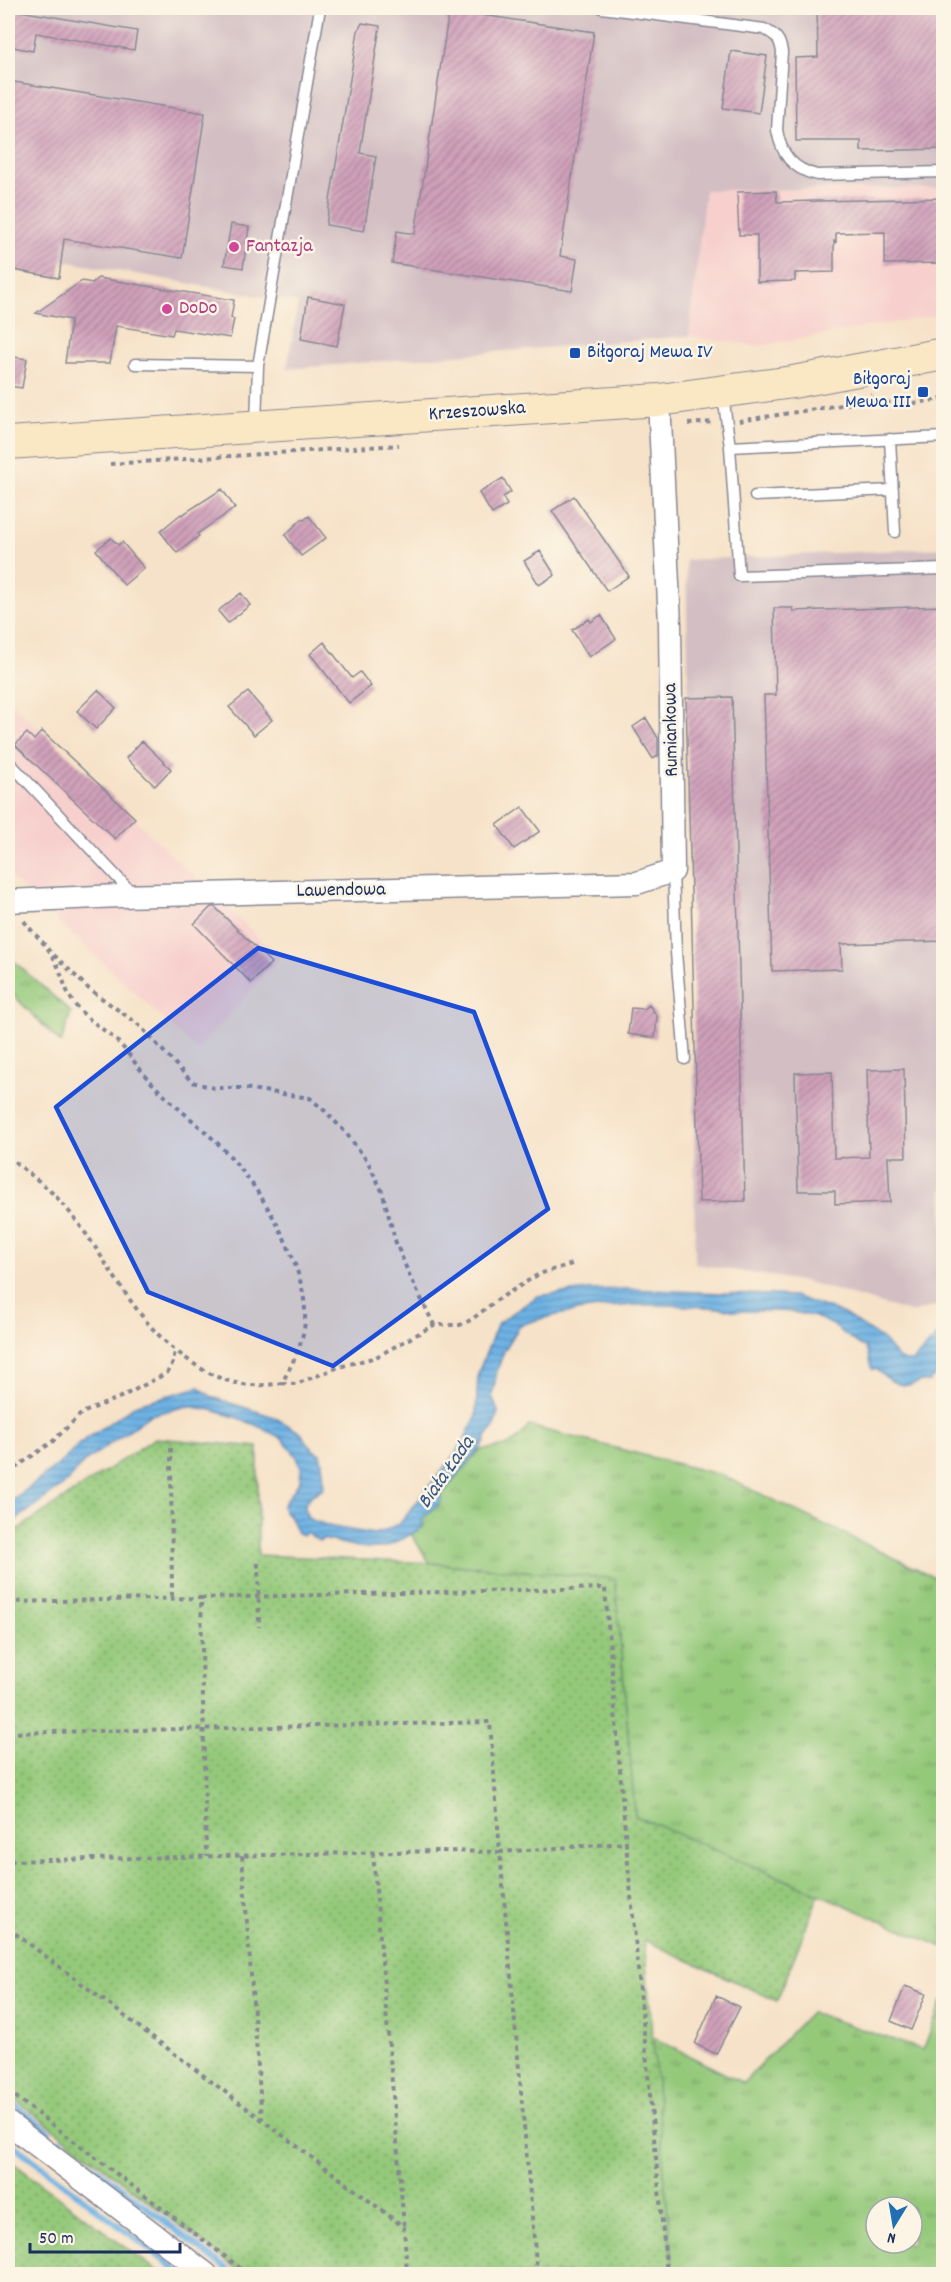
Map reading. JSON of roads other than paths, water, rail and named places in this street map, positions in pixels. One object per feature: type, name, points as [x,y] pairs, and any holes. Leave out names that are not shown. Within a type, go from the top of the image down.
[{"type":"main road","name":"Krzeszowska","points":[[8,443],[659,400],[793,382],[944,354]]},
{"type":"street","name":"Rumiankowa","points":[[659,400],[670,624],[673,871]]},
{"type":"street","name":"Lawendowa","points":[[12,901],[637,883],[673,871]]},
{"type":"street","points":[[8,2123],[206,2274]]},
{"type":"lane","points":[[256,427],[258,366],[302,99],[320,8]]},
{"type":"lane","points":[[602,8],[764,29],[775,34],[781,42],[782,52],[777,130],[779,141],[782,152],[804,172],[817,175],[944,172]]},
{"type":"lane","points":[[135,364],[258,366]]},
{"type":"lane","points":[[723,392],[730,447],[739,576],[944,569]]},
{"type":"lane","points":[[730,447],[944,437]]},
{"type":"lane","points":[[890,440],[895,532]]},
{"type":"lane","points":[[755,496],[893,490]]},
{"type":"lane","points":[[8,761],[134,896]]},
{"type":"lane","name":"Rumiankowa","points":[[673,871],[676,952],[685,1059]]},
{"type":"water","name":"Biała Łada","points":[[629,1289],[794,1296],[844,1314],[883,1340],[898,1358],[904,1361],[913,1361],[943,1330],[942,1359],[938,1372],[928,1382],[920,1381],[902,1385],[891,1381],[876,1369],[872,1369],[865,1347],[831,1324],[808,1315],[668,1305],[583,1310],[520,1325],[504,1351],[497,1371],[492,1396],[498,1412],[494,1427],[485,1442],[442,1494],[440,1503],[422,1519],[423,1527],[384,1547],[361,1547],[323,1539],[319,1541],[306,1532],[303,1535],[297,1533],[289,1515],[284,1512],[283,1505],[300,1481],[301,1468],[297,1457],[283,1439],[238,1418],[188,1406],[150,1415],[82,1464],[67,1482],[8,1526],[8,1504],[64,1460],[79,1444],[137,1404],[199,1387],[212,1397],[274,1417],[301,1433],[313,1450],[320,1454],[324,1485],[309,1497],[305,1504],[305,1511],[309,1519],[332,1527],[374,1534],[385,1531],[401,1522],[459,1449],[476,1417],[478,1373],[498,1323],[538,1296],[588,1290]]},
{"type":"waterway","points":[[8,2100],[49,2132]]},
{"type":"waterway","points":[[8,2141],[182,2274]]},
{"type":"waterway","points":[[60,2141],[233,2274]]},
{"type":"place","name":"Fantazja","points":[[234,247]]},
{"type":"place","name":"DoDo","points":[[167,309]]},
{"type":"place","name":"Biłgoraj Mewa IV","points":[[575,353]]},
{"type":"place","name":"Biłgoraj Mewa III","points":[[923,392]]}]
